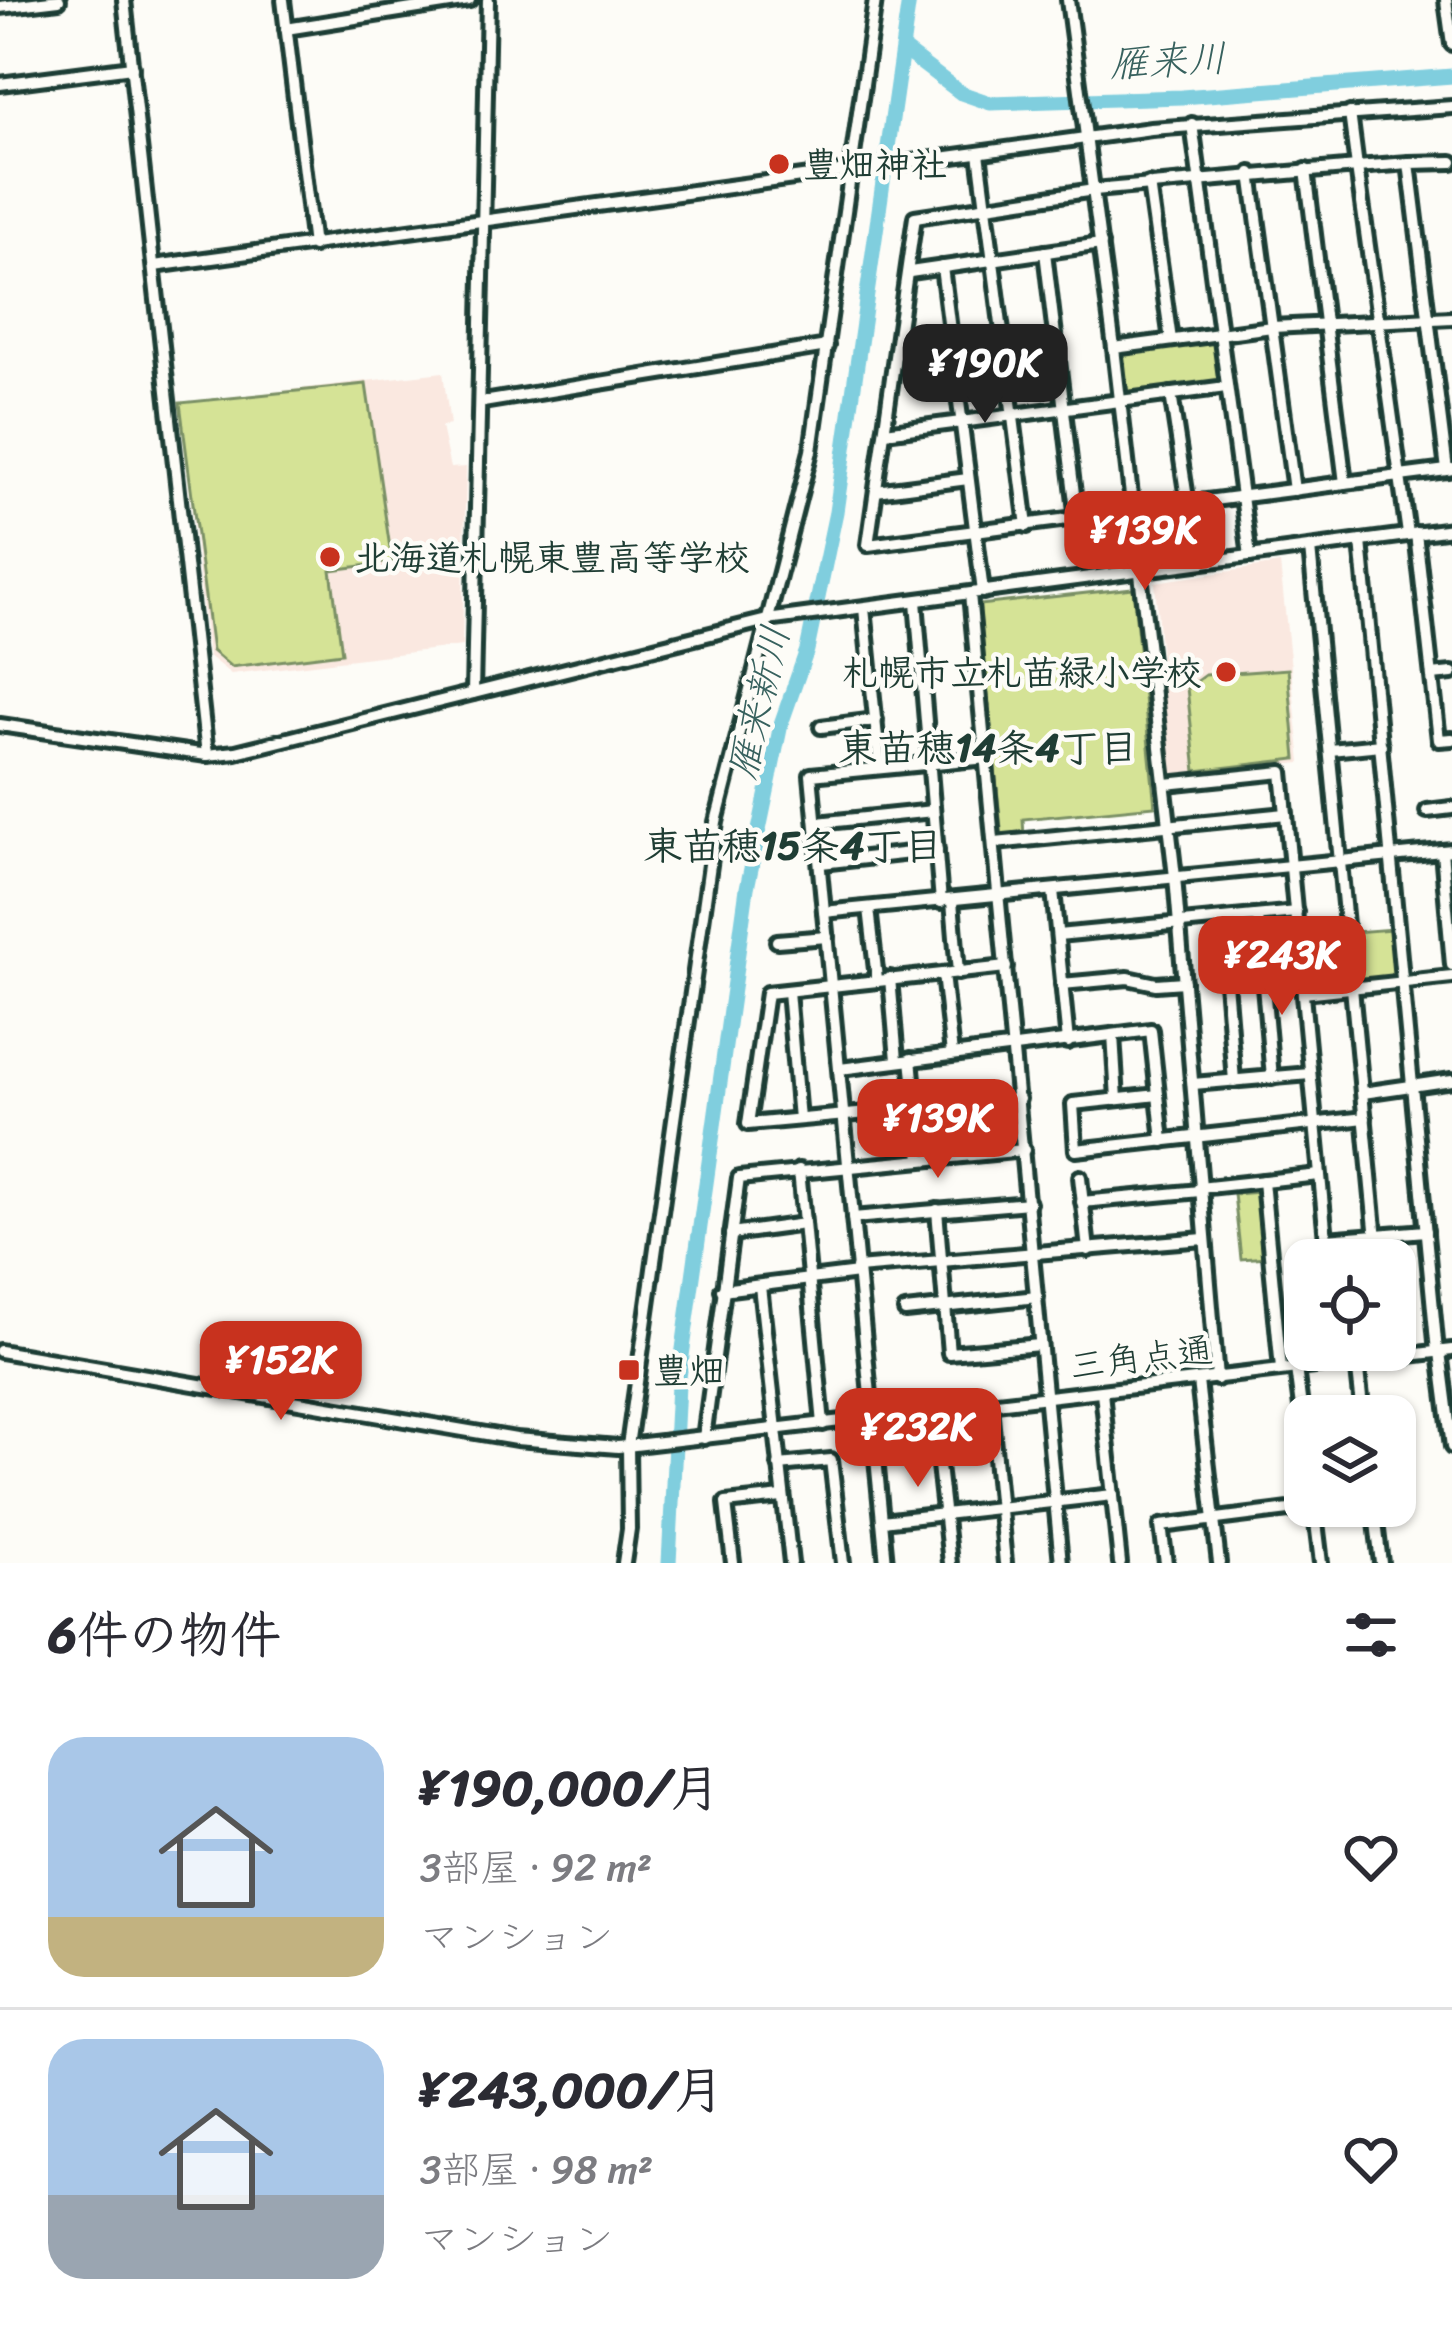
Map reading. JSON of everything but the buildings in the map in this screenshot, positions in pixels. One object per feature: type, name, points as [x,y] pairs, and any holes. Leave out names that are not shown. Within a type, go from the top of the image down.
[{"type":"street","points":[[0,7],[59,0]]},
{"type":"street","points":[[124,0],[208,755]]},
{"type":"street","points":[[283,0],[313,246]]},
{"type":"street","points":[[286,29],[469,0]]},
{"type":"street","points":[[473,693],[483,402],[488,0]]},
{"type":"street","points":[[624,1563],[628,1446],[716,822],[811,452],[875,0]]},
{"type":"street","points":[[1068,0],[1166,784],[1217,1379]]},
{"type":"street","points":[[1446,0],[1452,44]]},
{"type":"street","points":[[0,84],[132,68]]},
{"type":"street","points":[[154,266],[1192,124],[1452,107]]},
{"type":"street","points":[[1350,113],[1439,740],[1452,739]]},
{"type":"street","points":[[1192,124],[1250,556]]},
{"type":"street","points":[[979,152],[1027,526]]},
{"type":"street","points":[[1408,163],[1450,469],[868,545],[915,217],[1251,172],[1408,163],[1452,162]]},
{"type":"street","points":[[1306,170],[1345,483]]},
{"type":"street","points":[[1251,172],[1294,490]]},
{"type":"street","points":[[1149,184],[1171,340]]},
{"type":"street","points":[[910,272],[1101,244]]},
{"type":"street","points":[[1046,252],[1077,520]]},
{"type":"street","points":[[942,267],[974,533],[998,897],[1040,1345],[1048,1384],[1044,1398],[1061,1563]]},
{"type":"street","points":[[1114,348],[1272,327],[1452,317]]},
{"type":"street","points":[[483,402],[827,346]]},
{"type":"street","points":[[885,432],[1226,387]]},
{"type":"street","points":[[1172,394],[1188,505]]},
{"type":"street","points":[[876,491],[968,479]]},
{"type":"street","points":[[0,724],[208,755],[767,620],[1452,529]]},
{"type":"street","points":[[1361,541],[1426,1231],[1452,1448]]},
{"type":"street","points":[[1310,548],[1344,860],[1376,1239]]},
{"type":"street","points":[[916,601],[937,850],[958,973]]},
{"type":"street","points":[[864,608],[880,768]]},
{"type":"street","points":[[1432,675],[1452,673]]},
{"type":"street","points":[[820,727],[876,720]]},
{"type":"street","points":[[1330,750],[1381,745]]},
{"type":"street","points":[[886,1563],[811,775],[987,758]]},
{"type":"street","points":[[1166,784],[1282,772],[1326,1239],[1426,1231]]},
{"type":"street","points":[[1427,811],[1452,808]]},
{"type":"street","points":[[817,823],[933,811]]},
{"type":"street","points":[[995,843],[1286,814]]},
{"type":"street","points":[[821,863],[937,850]]},
{"type":"street","points":[[824,912],[1447,851],[1452,965]]},
{"type":"street","points":[[1053,890],[1067,1042]]},
{"type":"street","points":[[869,908],[917,1108],[921,1159]]},
{"type":"street","points":[[1058,935],[1295,912]]},
{"type":"street","points":[[1258,916],[1272,1078]]},
{"type":"street","points":[[1221,920],[1234,1081]]},
{"type":"street","points":[[777,941],[826,937]]},
{"type":"street","points":[[1006,968],[767,993],[748,1124],[1019,1099]]},
{"type":"street","points":[[943,974],[952,1054]]},
{"type":"street","points":[[1303,993],[1452,977]]},
{"type":"street","points":[[1062,984],[1128,978],[1156,984],[1184,982]]},
{"type":"street","points":[[788,991],[799,1119]]},
{"type":"street","points":[[840,1069],[1151,1030],[1163,1141]]},
{"type":"street","points":[[1113,1035],[1117,1100]]},
{"type":"street","points":[[1193,1084],[1310,1074]]},
{"type":"street","points":[[1363,1093],[1452,1081]]},
{"type":"street","points":[[1158,1095],[1072,1104],[1076,1150],[1365,1118]]},
{"type":"street","points":[[699,1438],[739,1178],[1024,1150]]},
{"type":"street","points":[[800,1170],[823,1424]]},
{"type":"street","points":[[1082,1202],[1319,1175]]},
{"type":"street","points":[[1080,1178],[1088,1250]]},
{"type":"street","points":[[1263,1181],[1281,1369]]},
{"type":"street","points":[[853,1219],[1030,1203]]},
{"type":"street","points":[[937,1210],[949,1353],[1040,1345]]},
{"type":"street","points":[[731,1234],[805,1224]]},
{"type":"street","points":[[722,1290],[858,1270],[1204,1239]]},
{"type":"street","points":[[760,1286],[791,1563]]},
{"type":"street","points":[[905,1311],[1037,1297]]},
{"type":"street","points":[[0,1352],[516,1439],[628,1446]]},
{"type":"street","name":"三角点通","points":[[628,1446],[1284,1369]]},
{"type":"street","points":[[1198,1382],[1219,1563]]},
{"type":"street","points":[[1102,1392],[1120,1563]]},
{"type":"street","points":[[990,1406],[1005,1563]]},
{"type":"street","points":[[933,1412],[950,1563]]},
{"type":"street","points":[[779,1465],[831,1460],[843,1563]]},
{"type":"street","points":[[882,1521],[1113,1495]]},
{"type":"street","points":[[733,1563],[726,1503],[782,1497]]},
{"type":"street","points":[[1166,1563],[1161,1526],[1284,1510]]},
{"type":"street","points":[[1318,1527],[1321,1563]]},
{"type":"street","points":[[1377,1527],[1382,1563]]},
{"type":"shaded area","name":"北海道札幌東豊高等学校","points":[[443,372],[450,425],[441,427],[450,468],[466,467],[462,646],[231,674],[208,656],[180,403]]},
{"type":"shaded area","name":"札幌市立札苗緑小学校","points":[[1280,564],[1301,763],[1170,778],[1155,582]]},
{"type":"green space","points":[[1215,339],[1221,384],[1125,395],[1119,351]]},
{"type":"green space","name":"北海道札幌東豊高等学校","points":[[366,384],[392,562],[331,570],[342,653],[231,667],[212,651],[180,403]]},
{"type":"green space","points":[[1133,588],[1155,806],[1023,819],[1024,837],[1002,839],[979,605]]},
{"type":"green space","points":[[1288,669],[1296,759],[1196,771],[1187,688],[1205,675]]},
{"type":"green space","points":[[1392,929],[1397,976],[1361,984],[1353,932]]},
{"type":"green space","points":[[1260,1192],[1267,1257],[1241,1259],[1234,1194]]},
{"type":"waterway","name":"雁来新川","points":[[669,1563],[678,1385],[747,888],[781,724],[807,650],[836,512],[909,0]]},
{"type":"waterway","name":"雁来川","points":[[904,50],[961,93],[990,103],[1182,97],[1452,76]]},
{"type":"place","name":"豊畑神社","points":[[779,164]]},
{"type":"place","name":"北海道札幌東豊高等学校","points":[[330,557]]},
{"type":"place","name":"札幌市立札苗緑小学校","points":[[1226,672]]},
{"type":"place","name":"豊畑","points":[[629,1370]]},
{"type":"district","name":"東苗穂14条4丁目","points":[[988,747]]},
{"type":"district","name":"東苗穂15条4丁目","points":[[793,845]]}]
